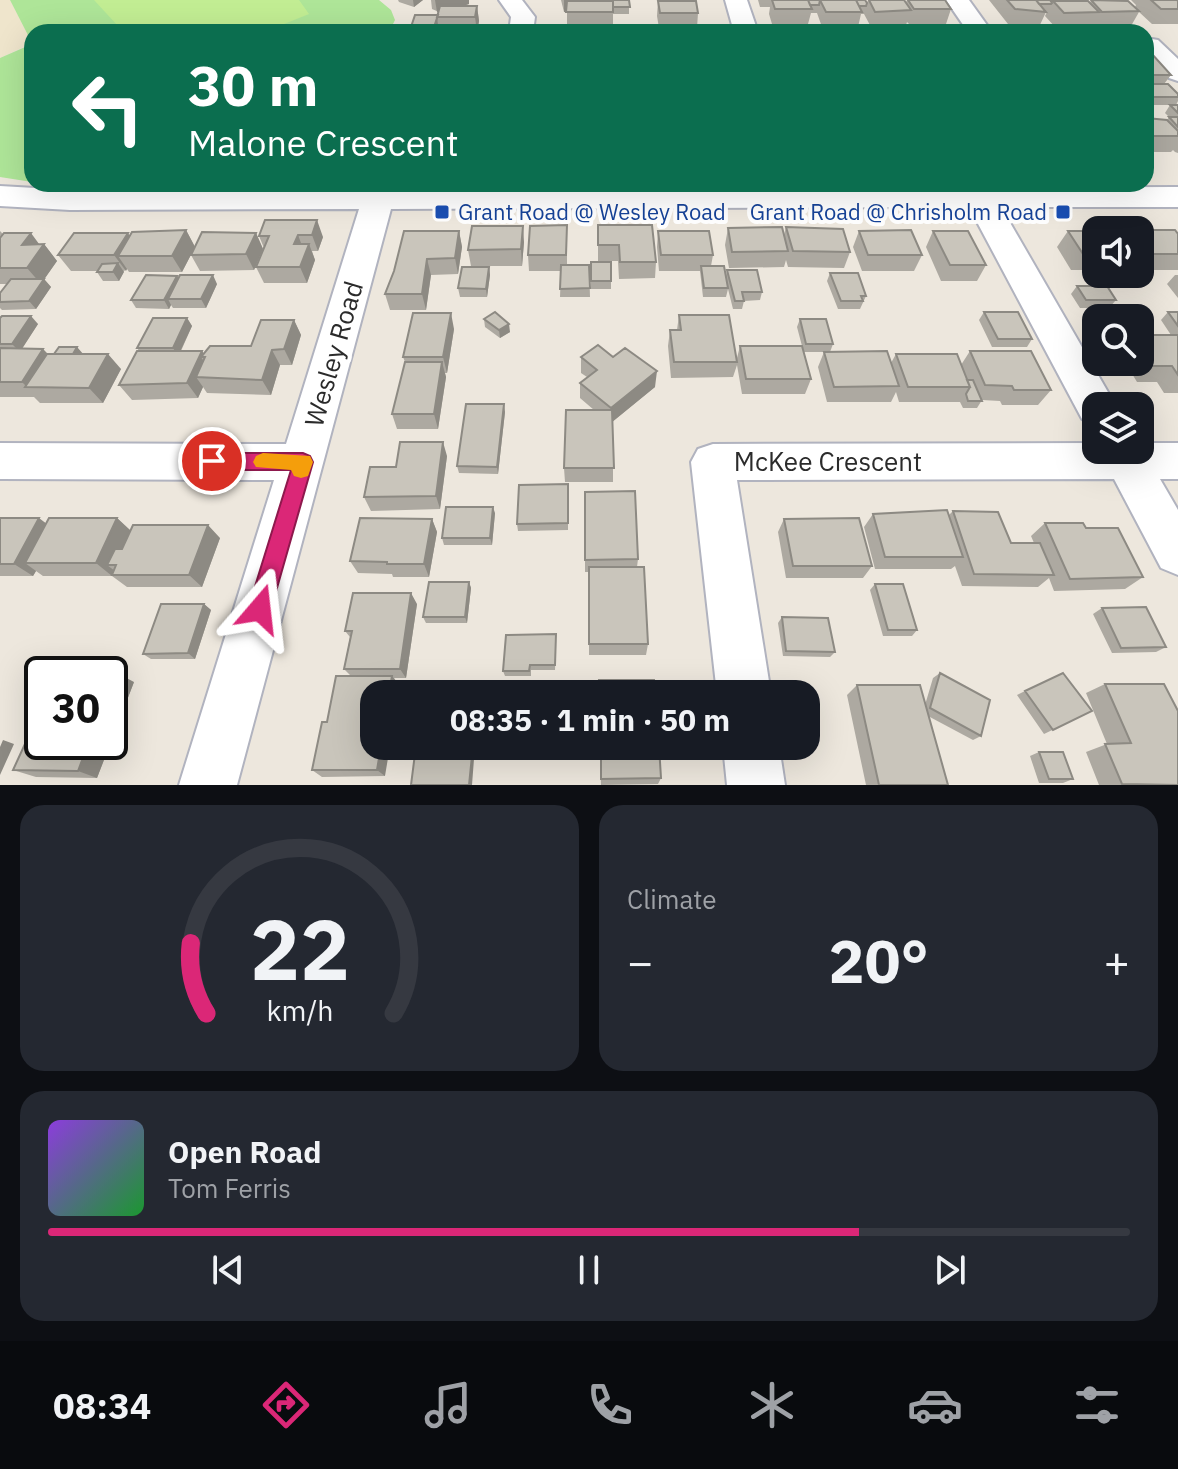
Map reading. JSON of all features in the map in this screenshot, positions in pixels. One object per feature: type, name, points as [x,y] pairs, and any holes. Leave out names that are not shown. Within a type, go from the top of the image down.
[{"type":"street","points":[[510,0],[523,17],[522,24]]},
{"type":"street","points":[[736,0],[744,24]]},
{"type":"street","points":[[957,0],[974,24]]},
{"type":"street","points":[[1154,45],[1178,45]]},
{"type":"street","points":[[1154,51],[1178,73]]},
{"type":"street","points":[[0,196],[70,200],[309,192],[378,199],[597,192]]},
{"type":"street","points":[[750,192],[1178,197]]},
{"type":"street","points":[[979,197],[1088,392]]},
{"type":"street","name":"Wesley Road","points":[[208,785],[378,199]]},
{"type":"street","name":"McKee Crescent","points":[[742,680],[713,462],[1082,457]]},
{"type":"street","name":"McKee Crescent","points":[[1154,459],[1178,461]]},
{"type":"street","points":[[0,461],[303,462]]},
{"type":"street","points":[[1128,464],[1178,553]]},
{"type":"street","points":[[753,760],[756,785]]},
{"type":"shaded area","points":[[0,0],[10,0],[24,27],[24,47],[0,58]]},
{"type":"green space","points":[[10,0],[379,0],[391,10],[395,20],[393,24],[24,24],[24,27]]},
{"type":"green space","points":[[94,0],[299,0],[309,14],[284,24],[116,24]]},
{"type":"green space","points":[[24,48],[24,181],[0,177],[0,58]]},
{"type":"building","points":[[607,0],[629,0],[630,7],[613,7],[613,1]]},
{"type":"building","points":[[772,0],[808,0],[812,9],[775,9]]},
{"type":"building","points":[[808,0],[820,0],[819,5],[810,5]]},
{"type":"building","points":[[820,0],[856,0],[862,12],[826,12]]},
{"type":"building","points":[[856,0],[865,0],[866,6],[859,6]]},
{"type":"building","points":[[869,0],[904,0],[911,10],[875,12]]},
{"type":"building","points":[[908,0],[945,0],[951,9],[914,9]]},
{"type":"building","points":[[1007,0],[1036,0],[1046,12],[1015,9]]},
{"type":"building","points":[[1036,0],[1050,0],[1052,3],[1039,4]]},
{"type":"building","points":[[1091,0],[1128,1],[1139,11],[1102,12]]},
{"type":"building","points":[[1151,0],[1177,0],[1178,9],[1161,9]]},
{"type":"building","points":[[567,1],[613,1],[613,12],[566,12]]},
{"type":"building","points":[[658,1],[696,1],[698,13],[660,13]]},
{"type":"building","points":[[1053,1],[1088,1],[1099,12],[1064,13]]},
{"type":"building","points":[[440,6],[477,6],[475,17],[437,17]]},
{"type":"building","points":[[415,15],[438,15],[435,24],[412,24]]},
{"type":"building","points":[[1154,56],[1171,75],[1154,75]]},
{"type":"building","points":[[1154,84],[1168,84],[1178,97],[1154,97]]},
{"type":"building","points":[[1169,117],[1178,117],[1178,127]]},
{"type":"building","points":[[1154,119],[1167,120],[1178,131],[1178,136],[1154,136]]},
{"type":"building","points":[[265,220],[317,220],[312,235],[298,235],[294,244],[309,244],[300,267],[256,267],[269,236],[259,236]]},
{"type":"building","points":[[567,225],[566,255],[528,255],[530,226]]},
{"type":"building","points":[[598,225],[652,225],[656,262],[620,262],[619,245],[598,245]]},
{"type":"building","points":[[472,226],[523,226],[521,249],[468,250]]},
{"type":"building","points":[[782,227],[788,251],[732,252],[728,228]]},
{"type":"building","points":[[786,227],[843,229],[850,252],[793,251]]},
{"type":"building","points":[[186,230],[172,256],[118,256],[132,232]]},
{"type":"building","points":[[911,230],[922,255],[868,255],[859,231]]},
{"type":"building","points":[[1154,230],[1175,230],[1178,234],[1178,254],[1154,254]]},
{"type":"building","points":[[404,231],[459,231],[455,258],[427,259],[422,294],[385,294],[394,271]]},
{"type":"building","points":[[658,231],[709,231],[713,255],[661,255]]},
{"type":"building","points":[[933,231],[968,231],[986,265],[950,265]]},
{"type":"building","points":[[1068,231],[1082,231],[1082,252]]},
{"type":"building","points":[[202,232],[256,233],[246,254],[191,255]]},
{"type":"building","points":[[4,233],[31,233],[22,245],[44,244],[27,268],[0,268],[0,238]]},
{"type":"building","points":[[74,233],[128,233],[114,255],[58,255]]},
{"type":"building","points":[[591,262],[611,262],[611,281],[591,281]]},
{"type":"building","points":[[118,263],[113,272],[97,272],[102,264]]},
{"type":"building","points":[[561,265],[589,265],[590,288],[560,289]]},
{"type":"building","points":[[701,266],[724,266],[728,288],[704,288]]},
{"type":"building","points":[[462,267],[489,267],[486,289],[458,288]]},
{"type":"building","points":[[727,270],[757,270],[762,292],[742,292],[744,301],[735,301]]},
{"type":"building","points":[[830,273],[858,273],[866,296],[861,296],[863,301],[841,301]]},
{"type":"building","points":[[146,275],[177,276],[164,300],[131,300]]},
{"type":"building","points":[[180,275],[213,275],[201,299],[168,299]]},
{"type":"building","points":[[11,279],[44,279],[29,301],[0,302],[0,293]]},
{"type":"building","points":[[1077,286],[1108,288],[1116,300],[1086,300]]},
{"type":"building","points":[[495,312],[509,324],[499,330],[484,319]]},
{"type":"building","points":[[984,312],[1018,312],[1032,339],[998,339]]},
{"type":"building","points":[[1168,312],[1178,312],[1178,326]]},
{"type":"building","points":[[413,313],[451,313],[443,357],[403,357]]},
{"type":"building","points":[[679,315],[729,315],[737,362],[674,362],[670,330],[681,330]]},
{"type":"building","points":[[2,316],[31,316],[12,344],[0,344]]},
{"type":"building","points":[[153,318],[187,318],[173,348],[137,348]]},
{"type":"building","points":[[800,319],[826,319],[833,344],[806,344]]},
{"type":"building","points":[[261,320],[294,320],[284,349],[272,350],[262,380],[196,377],[205,357],[201,357],[210,346],[251,346]]},
{"type":"building","points":[[1154,335],[1178,335],[1178,375],[1172,366],[1154,366]]},
{"type":"building","points":[[598,345],[613,357],[625,348],[657,371],[611,408],[580,383],[597,370],[581,357]]},
{"type":"building","points":[[740,346],[802,346],[811,379],[746,379]]},
{"type":"building","points":[[59,347],[77,347],[73,354],[54,354]]},
{"type":"building","points":[[0,348],[43,349],[22,382],[0,382]]},
{"type":"building","points":[[137,351],[202,351],[187,383],[119,385]]},
{"type":"building","points":[[887,351],[899,386],[834,387],[824,352]]},
{"type":"building","points":[[970,351],[1031,351],[1051,390],[1014,390],[1012,386],[985,385]]},
{"type":"building","points":[[47,354],[108,354],[89,388],[25,387]]},
{"type":"building","points":[[896,354],[957,354],[970,387],[908,387]]},
{"type":"building","points":[[405,362],[442,362],[434,414],[392,414]]},
{"type":"building","points":[[967,380],[973,380],[982,401],[968,401],[966,394],[970,387]]},
{"type":"building","points":[[466,404],[504,404],[497,467],[457,466]]},
{"type":"building","points":[[566,410],[612,410],[614,468],[564,468]]},
{"type":"building","points":[[400,442],[443,442],[436,496],[364,497],[370,467],[396,467]]},
{"type":"building","points":[[568,484],[568,523],[517,524],[519,485]]},
{"type":"building","points":[[635,491],[638,559],[585,560],[585,492]]},
{"type":"building","points":[[446,507],[493,507],[490,538],[442,538]]},
{"type":"building","points":[[947,510],[963,557],[885,557],[873,514]]},
{"type":"building","points":[[953,511],[998,512],[1011,543],[1040,543],[1054,575],[974,574]]},
{"type":"building","points":[[0,518],[39,518],[14,564],[0,564]]},
{"type":"building","points":[[49,518],[117,518],[96,563],[25,563]]},
{"type":"building","points":[[360,518],[432,519],[424,564],[350,561]]},
{"type":"building","points":[[859,518],[872,566],[793,566],[784,519]]},
{"type":"building","points":[[1045,523],[1083,523],[1086,528],[1118,528],[1143,577],[1070,579]]},
{"type":"building","points":[[133,525],[208,525],[189,575],[112,575],[116,565],[107,565],[115,549],[122,549]]},
{"type":"building","points":[[589,567],[644,567],[648,644],[589,644]]},
{"type":"building","points":[[429,582],[469,582],[465,617],[423,617]]},
{"type":"building","points":[[875,584],[903,584],[917,630],[888,630]]},
{"type":"building","points":[[353,593],[411,593],[400,669],[344,669],[352,631],[345,631]]},
{"type":"building","points":[[161,604],[204,604],[188,653],[143,654]]},
{"type":"building","points":[[1146,607],[1166,647],[1121,648],[1102,608]]},
{"type":"building","points":[[782,617],[828,618],[835,652],[786,651]]},
{"type":"building","points":[[556,634],[555,665],[530,665],[529,671],[503,671],[506,635]]},
{"type":"building","points":[[940,673],[990,700],[981,736],[930,708]]},
{"type":"building","points":[[1063,673],[1092,711],[1053,730],[1025,691]]},
{"type":"building","points":[[336,676],[392,676],[391,680],[360,680],[360,760],[379,760],[377,770],[312,770],[322,722],[327,722]]},
{"type":"building","points":[[1105,684],[1164,684],[1178,711],[1178,785],[1122,784],[1105,744],[1131,743]]},
{"type":"building","points":[[857,685],[920,685],[948,785],[879,785]]},
{"type":"building","points":[[24,746],[24,760],[82,760],[78,771],[13,770]]},
{"type":"building","points":[[1039,752],[1063,752],[1073,779],[1049,779]]},
{"type":"building","points":[[414,760],[472,760],[469,785],[411,785]]},
{"type":"building","points":[[601,760],[660,760],[661,778],[601,779]]},
{"type":"slow traffic","points":[[263,462],[303,462],[301,470]]},
{"type":"place","name":"Grant Road @ Wesley Road","points":[[442,212]]},
{"type":"place","name":"Grant Road @ Chrisholm Road","points":[[1063,212]]},
{"type":"route","points":[[212,461],[303,462],[260,609]]}]
